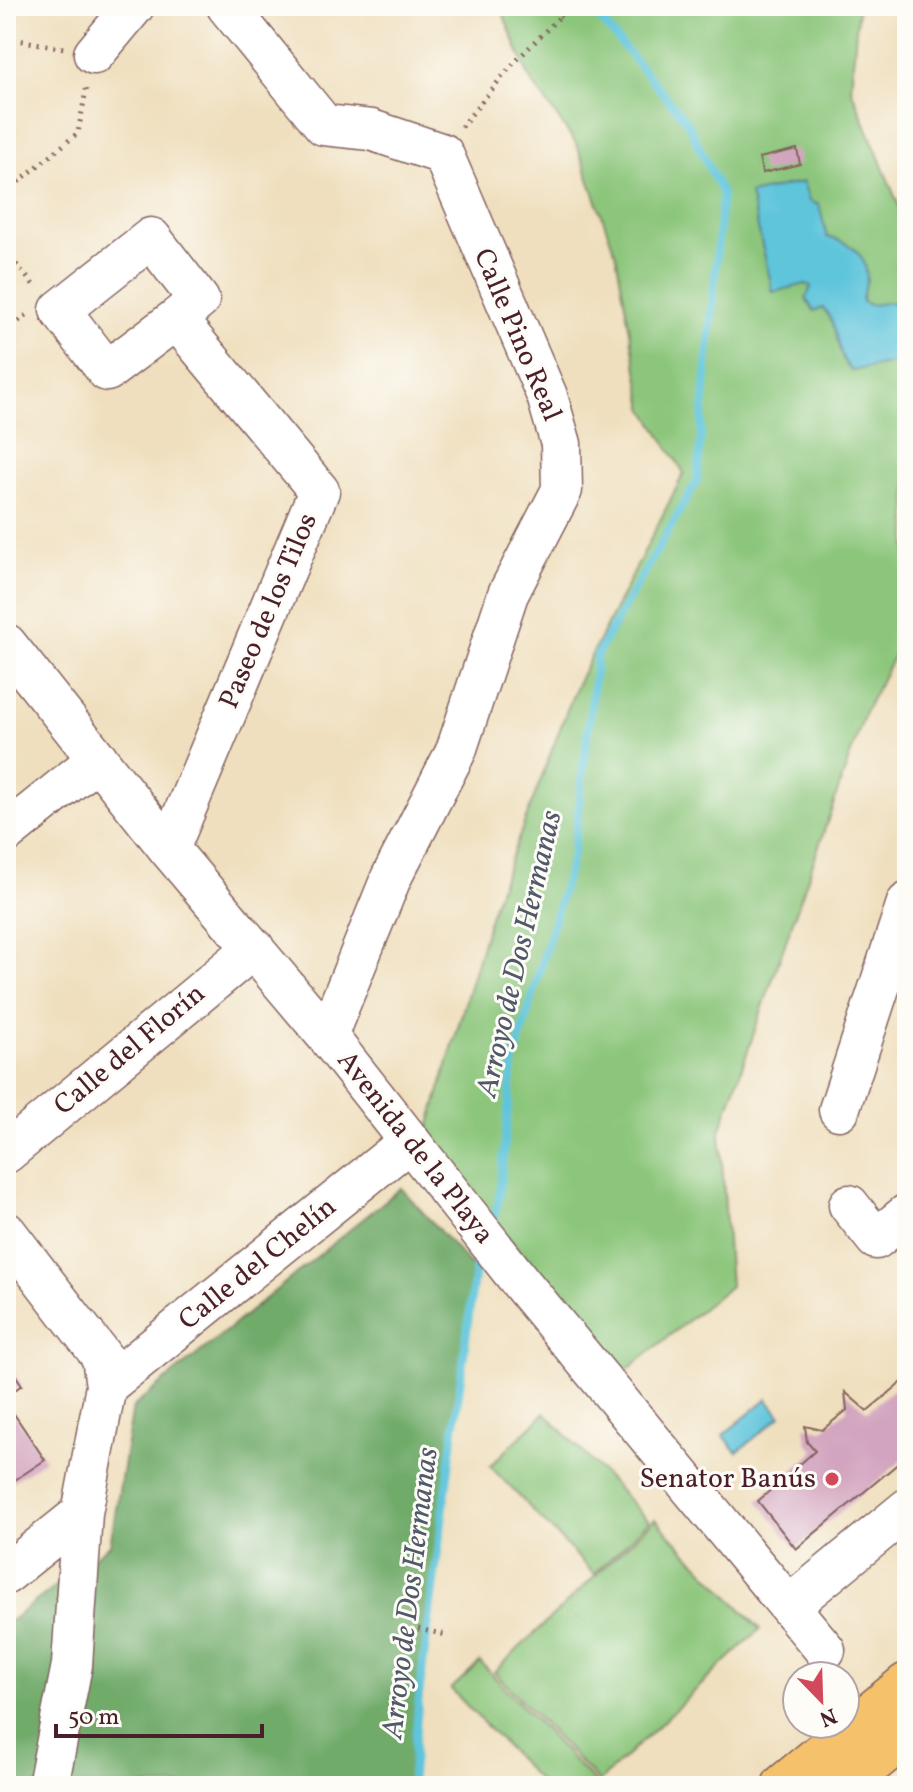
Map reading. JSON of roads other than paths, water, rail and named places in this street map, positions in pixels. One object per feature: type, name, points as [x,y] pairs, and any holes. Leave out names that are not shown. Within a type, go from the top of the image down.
[{"type":"highway","points":[[784,1786],[907,1685]]},
{"type":"highway","points":[[842,1786],[907,1733]]},
{"type":"street","points":[[94,54],[134,6]]},
{"type":"street","name":"Calle Pino Real","points":[[227,6],[324,125],[371,130],[443,154],[547,396],[561,444],[562,490],[508,594],[456,751],[391,878],[327,1036]]},
{"type":"street","name":"Paseo de los Tilos","points":[[169,849],[319,491],[176,319]]},
{"type":"street","name":"Avenida de la Playa","points":[[6,644],[169,849],[327,1036],[522,1284],[825,1650]]},
{"type":"street","points":[[6,833],[98,759]]},
{"type":"street","points":[[839,1110],[907,903]]},
{"type":"street","name":"Calle del Florín","points":[[6,1153],[254,948]]},
{"type":"street","name":"Calle del Chelín","points":[[106,1386],[410,1141]]},
{"type":"street","points":[[849,1205],[876,1239],[907,1214]]},
{"type":"street","points":[[6,1232],[102,1357],[106,1386],[82,1513],[72,1665],[48,1786]]},
{"type":"street","points":[[789,1606],[907,1509]]},
{"type":"street","points":[[6,1574],[82,1513]]},
{"type":"water","points":[[803,182],[809,201],[819,205],[827,237],[848,245],[863,260],[867,276],[862,302],[870,305],[893,302],[901,315],[907,359],[898,366],[892,363],[852,371],[843,358],[828,315],[823,308],[814,311],[806,299],[811,286],[806,284],[773,292],[750,194]]},
{"type":"water","points":[[767,1399],[781,1416],[737,1452],[723,1435]]},
{"type":"waterway","name":"Arroyo de Dos Hermanas","points":[[491,1224],[498,1204],[513,1064],[573,854],[597,654],[697,481],[722,194],[687,122],[589,6]]},
{"type":"waterway","name":"Arroyo de Dos Hermanas","points":[[411,1786],[419,1696],[475,1270],[481,1252]]},
{"type":"place","name":"Senator Banús","points":[[832,1479]]}]
